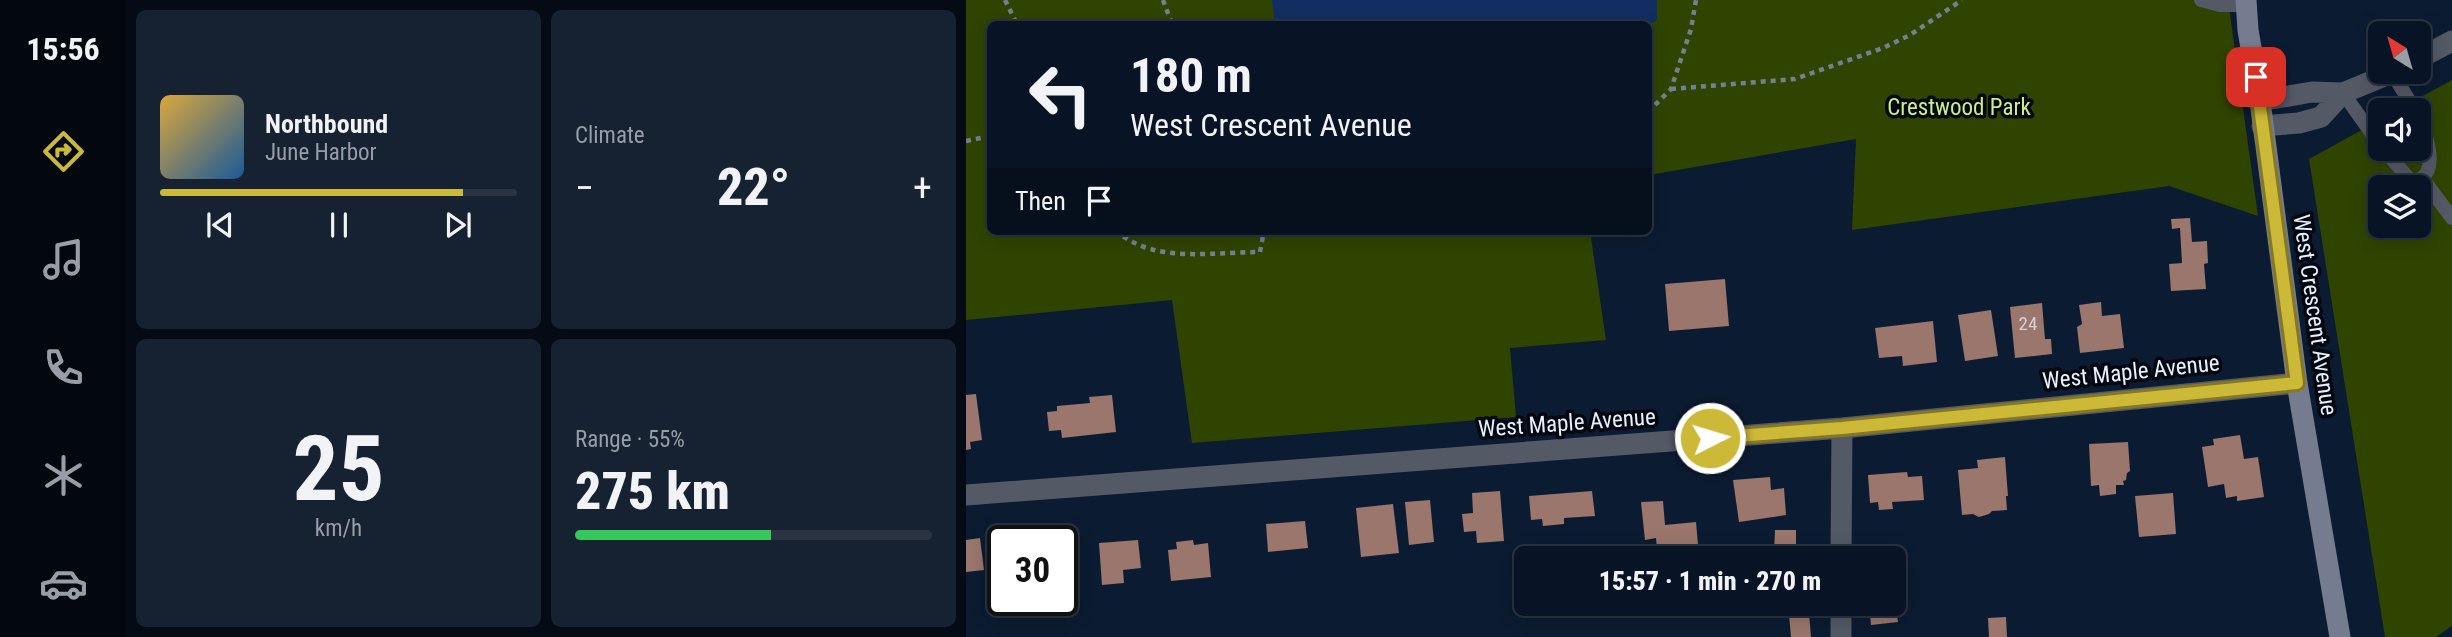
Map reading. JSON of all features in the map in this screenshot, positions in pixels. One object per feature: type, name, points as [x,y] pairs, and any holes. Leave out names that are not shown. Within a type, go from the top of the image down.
[{"type":"main road","name":"West Crescent Avenue","points":[[2246,3],[2297,383],[2340,637]]},
{"type":"street","points":[[2431,52],[2452,41]]},
{"type":"street","points":[[2260,101],[2312,92],[2343,93],[2368,82]]},
{"type":"street","points":[[2262,126],[2299,123],[2321,117],[2343,93]]},
{"type":"street","name":"West Maple Avenue","points":[[966,495],[1842,428],[2297,383]]},
{"type":"street","points":[[1841,546],[1842,428]]},
{"type":"street","points":[[1840,637],[1841,616]]},
{"type":"lane","points":[[2201,0],[2220,5],[2246,3]]},
{"type":"lane","points":[[2343,93],[2368,129]]},
{"type":"lane","points":[[2393,161],[2406,175]]},
{"type":"lane","points":[[2431,189],[2452,218]]},
{"type":"path","points":[[1004,0],[1015,21]]},
{"type":"path","points":[[1163,0],[1171,21]]},
{"type":"path","points":[[1652,108],[1671,89],[1691,29],[1696,0]]},
{"type":"path","points":[[1671,89],[1795,79],[1883,48],[1910,35],[1962,0]]},
{"type":"path","points":[[966,141],[987,137]]},
{"type":"path","points":[[1122,235],[1139,245],[1167,253],[1260,252],[1263,235]]},
{"type":"green space","name":"Crestwood Park","points":[[966,0],[2228,0],[2258,216],[2169,186],[1852,230],[1856,139],[1652,174],[1652,21],[987,21],[987,235],[1591,235],[1606,340],[1510,348],[1516,417],[1192,443],[1172,300],[966,320]]},
{"type":"green space","points":[[2452,80],[2452,626],[2436,637],[2385,637],[2309,159],[2368,127],[2368,161],[2431,161],[2431,98],[2419,98]]},
{"type":"water","points":[[1272,0],[1657,0],[1657,20],[1652,23],[1652,21],[1275,21]]},
{"type":"building","points":[[2190,218],[2192,242],[2207,241],[2208,263],[2204,264],[2206,289],[2171,291],[2169,264],[2182,263],[2180,228],[2172,229],[2171,219]]},
{"type":"building","points":[[1725,279],[1729,326],[1669,331],[1665,284]]},
{"type":"building","points":[[2101,302],[2102,316],[2120,314],[2124,348],[2080,353],[2077,327],[2082,324],[2079,305]]},
{"type":"building","points":[[2042,303],[2045,339],[2051,339],[2052,354],[2015,358],[2010,307]]},
{"type":"building","points":[[1991,310],[1998,356],[1965,361],[1958,315]]},
{"type":"building","points":[[1933,321],[1937,362],[1903,366],[1902,356],[1879,358],[1875,328]]},
{"type":"building","points":[[976,394],[982,440],[970,442],[971,449],[966,450],[966,395]]},
{"type":"building","points":[[1112,395],[1116,432],[1062,438],[1061,430],[1049,431],[1047,412],[1057,411],[1057,406],[1090,403],[1089,397]]},
{"type":"building","points":[[2240,435],[2244,459],[2258,457],[2264,497],[2237,501],[2237,496],[2226,498],[2224,484],[2208,487],[2202,447],[2214,445],[2213,439]]},
{"type":"building","points":[[2128,442],[2130,471],[2123,481],[2124,485],[2116,485],[2116,494],[2100,496],[2099,485],[2091,486],[2089,444]]},
{"type":"building","points":[[2005,457],[2007,510],[1992,511],[1979,517],[1973,514],[1962,515],[1958,470],[1978,468],[1977,460]]},
{"type":"building","points":[[1907,472],[1908,477],[1922,476],[1924,500],[1892,502],[1893,509],[1879,510],[1878,502],[1870,503],[1868,475]]},
{"type":"building","points":[[1770,477],[1771,490],[1784,488],[1786,515],[1739,522],[1733,480]]},
{"type":"building","points":[[1500,491],[1504,541],[1477,543],[1476,531],[1464,532],[1462,514],[1473,513],[1472,493]]},
{"type":"building","points":[[1592,491],[1595,516],[1564,518],[1564,524],[1543,526],[1542,519],[1531,520],[1529,496]]},
{"type":"building","points":[[2173,493],[2176,534],[2139,537],[2135,496]]},
{"type":"building","points":[[1430,500],[1434,542],[1409,545],[1405,502]]},
{"type":"building","points":[[1663,501],[1665,525],[1696,522],[1698,545],[1657,546],[1656,538],[1645,540],[1641,502]]},
{"type":"building","points":[[1393,504],[1399,553],[1361,557],[1356,508]]},
{"type":"building","points":[[1305,521],[1308,548],[1268,552],[1266,524]]},
{"type":"building","points":[[1775,530],[1796,530],[1796,546],[1774,546]]},
{"type":"building","points":[[980,538],[984,570],[966,572],[966,540]]},
{"type":"building","points":[[1138,540],[1141,568],[1123,570],[1124,583],[1102,585],[1099,543]]},
{"type":"building","points":[[1193,540],[1194,545],[1208,543],[1211,577],[1171,581],[1168,550],[1177,549],[1176,542]]},
{"type":"building","points":[[1789,616],[1809,616],[1811,637],[1791,637]]},
{"type":"building","points":[[1870,616],[1897,616],[1898,622],[1871,625]]},
{"type":"building","points":[[2006,617],[2007,637],[1989,637],[1988,618]]},
{"type":"route","points":[[1710,438],[1842,428],[2297,383],[2256,77]]}]
